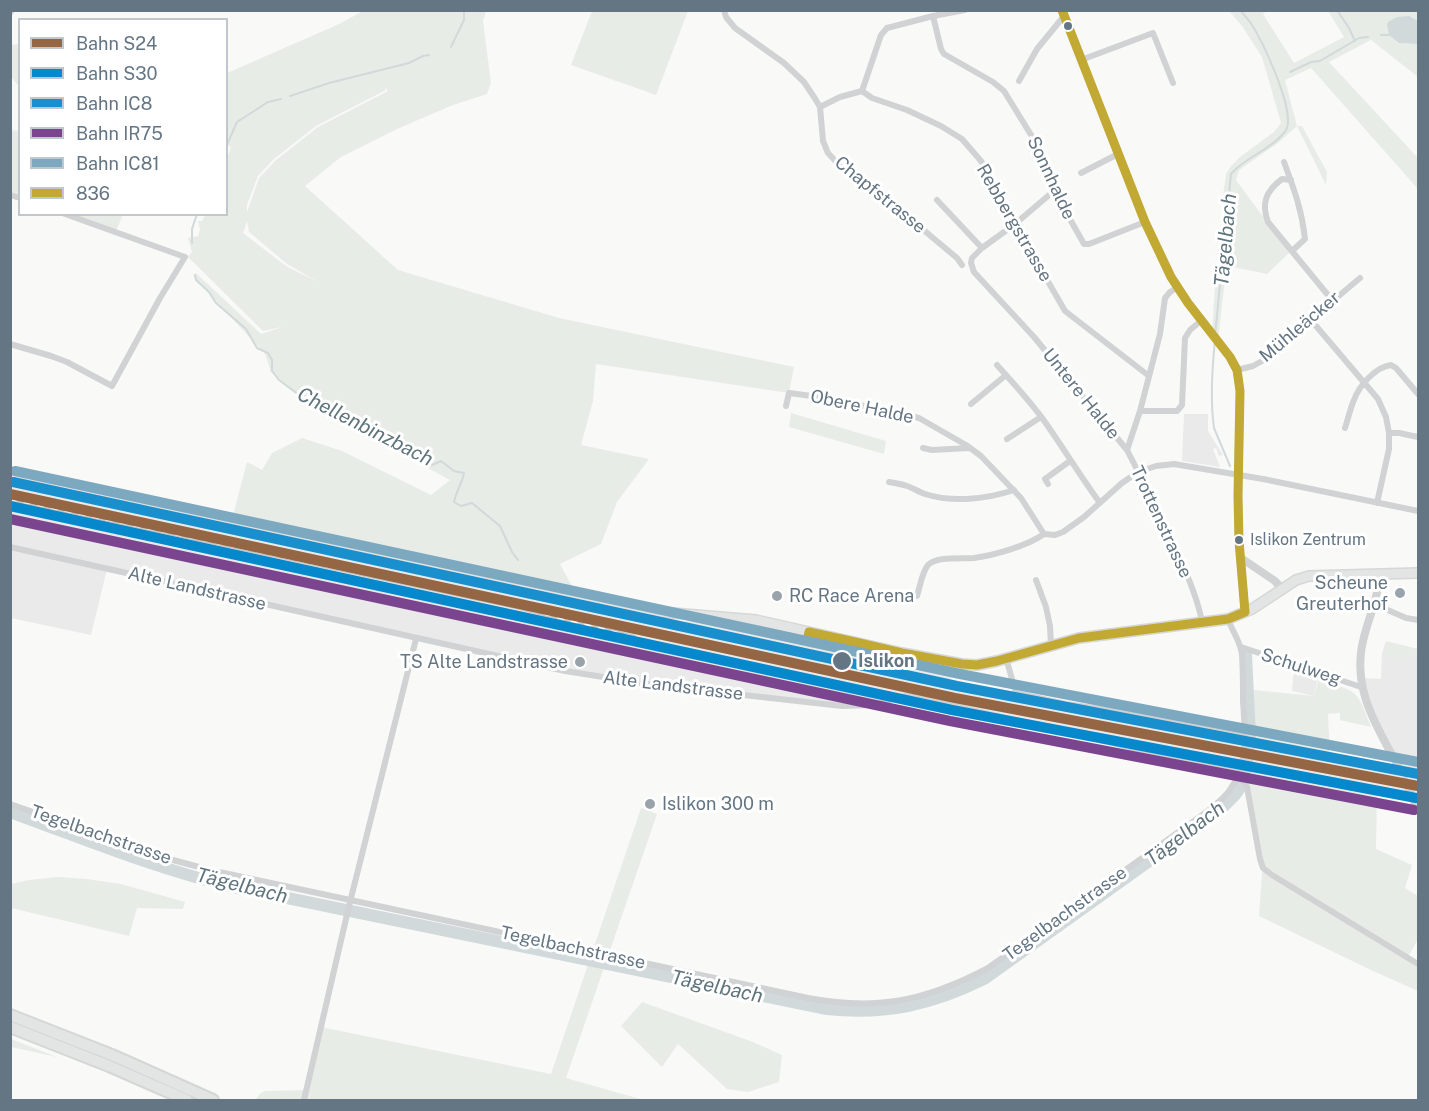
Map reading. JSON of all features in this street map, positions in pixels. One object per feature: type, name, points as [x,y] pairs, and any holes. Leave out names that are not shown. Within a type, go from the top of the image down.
[{"type":"highway","points":[[10,1015],[112,1055],[213,1101]]},
{"type":"highway","points":[[10,1026],[187,1101]]},
{"type":"main road","points":[[10,479],[576,600],[650,611],[756,620],[962,664],[980,664],[1097,635],[1228,619],[1245,612],[1296,580],[1313,576],[1419,573]]},
{"type":"street","name":"Chapfstrasse","points":[[724,10],[726,17],[735,28],[784,63],[804,82],[820,107],[823,141],[828,153],[840,166],[871,186],[957,258],[962,265]]},
{"type":"street","points":[[820,107],[840,97],[862,91],[880,35],[887,28],[965,10]]},
{"type":"street","points":[[1063,13],[1159,255],[1178,287],[1218,340],[1237,370],[1240,391],[1238,516],[1245,612]]},
{"type":"street","points":[[1019,81],[1037,49],[1063,13]]},
{"type":"street","name":"Sonnhalde","points":[[933,16],[944,54],[993,82],[1004,91],[1044,156],[1055,190],[1084,244],[1144,222]]},
{"type":"street","points":[[1081,60],[1153,33],[1173,83]]},
{"type":"street","name":"Rebbergstrasse","points":[[862,91],[873,98],[907,110],[941,126],[962,139],[981,161],[1065,311],[1149,376]]},
{"type":"street","points":[[1081,173],[1118,154]]},
{"type":"street","points":[[1284,162],[1298,196],[1304,224],[1305,239],[1293,251]]},
{"type":"street","points":[[1291,180],[1282,179],[1273,186],[1265,203],[1264,212],[1268,222],[1332,300]]},
{"type":"street","points":[[936,200],[982,248],[1055,190]]},
{"type":"street","points":[[10,344],[67,362],[112,386],[185,257],[71,216]]},
{"type":"street","name":"Untere Halde","points":[[982,248],[972,258],[974,272],[1034,337],[1127,450]]},
{"type":"street","name":"Mühleäcker","points":[[1237,370],[1253,366],[1263,360],[1360,278]]},
{"type":"street","name":"Trottenstrasse","points":[[1178,287],[1165,298],[1163,323],[1140,411],[1127,450],[1160,513],[1185,569],[1202,622]]},
{"type":"street","points":[[1140,411],[1177,411],[1182,405],[1185,338],[1190,330],[1202,320]]},
{"type":"street","points":[[1311,320],[1378,399],[1386,417],[1389,449],[1377,503]]},
{"type":"street","points":[[998,365],[1041,417],[1100,503]]},
{"type":"street","points":[[1345,428],[1354,399],[1365,383],[1384,366],[1391,365],[1419,393]]},
{"type":"street","points":[[971,404],[1006,375]]},
{"type":"street","name":"Obere Halde","points":[[786,406],[789,393],[827,398],[919,418],[981,456],[1021,498],[1044,534]]},
{"type":"street","points":[[1007,439],[1041,417]]},
{"type":"street","points":[[1389,434],[1398,433],[1419,437]]},
{"type":"street","points":[[923,447],[932,450],[970,448]]},
{"type":"street","points":[[1048,484],[1045,479],[1070,461]]},
{"type":"street","points":[[917,596],[927,567],[931,563],[975,558],[1038,539],[1044,534],[1055,535],[1063,532],[1083,518],[1122,483],[1138,472],[1156,466],[1174,464],[1239,475],[1419,511]]},
{"type":"street","points":[[889,482],[909,486],[925,494],[947,498],[979,498],[1014,490]]},
{"type":"street","name":"Alte Landstrasse","points":[[10,547],[565,671],[660,685],[842,706],[871,706],[906,696],[920,698],[1242,777]]},
{"type":"street","points":[[1241,558],[1275,581],[1282,589]]},
{"type":"street","points":[[1380,574],[1378,592],[1362,642],[1359,667],[1368,709],[1398,766]]},
{"type":"street","points":[[1036,580],[1046,607],[1051,645]]},
{"type":"street","points":[[1374,604],[1406,618],[1419,620]]},
{"type":"street","name":"Tegelbachstrasse","points":[[10,804],[173,860],[350,903],[808,998],[850,1004],[893,1002],[930,994],[973,976],[1002,959],[1215,804],[1242,777],[1245,732],[1241,647],[1228,619]]},
{"type":"street","points":[[304,1101],[347,915],[416,639]]},
{"type":"street","name":"Schulweg","points":[[1241,647],[1362,687]]},
{"type":"street","points":[[1006,658],[1016,693],[1077,706],[1150,716],[1225,732],[1245,732]]},
{"type":"street","points":[[1242,777],[1249,797],[1263,868],[1419,964]]},
{"type":"street","points":[[1409,790],[1419,810]]},
{"type":"shaded area","points":[[363,11],[486,11],[483,21],[491,83],[487,94],[453,105],[397,129],[341,157],[305,186],[398,270],[559,318],[794,367],[789,393],[596,364],[593,401],[581,445],[649,459],[617,502],[601,544],[560,564],[572,586],[499,572],[494,576],[232,519],[247,462],[262,470],[272,453],[302,438],[342,451],[431,495],[450,480],[311,405],[271,372],[265,354],[193,276],[196,273],[261,334],[282,327],[263,331],[188,257],[192,252],[188,238],[198,236],[200,229],[198,221],[202,221],[204,216],[228,216],[228,156],[231,147],[228,146],[228,73],[337,25]],"holes":[[[385,87],[388,91],[318,127],[276,160],[259,178],[247,212],[247,205],[258,176],[274,159],[316,126],[386,90]],[[247,221],[249,232],[287,264],[318,282],[286,266],[243,233]]]},
{"type":"shaded area","points":[[592,11],[688,11],[656,95],[571,65]]},
{"type":"shaded area","points":[[1229,11],[1267,11],[1263,14],[1294,63],[1344,37],[1328,11],[1418,11],[1418,21],[1403,17],[1388,22],[1399,43],[1418,44],[1418,77],[1371,40],[1329,62],[1418,158],[1418,189],[1311,68],[1285,80],[1297,126],[1278,143],[1239,170],[1236,180],[1291,251],[1267,274],[1228,266],[1235,193],[1218,340],[1212,332],[1226,174],[1240,157],[1274,132],[1281,123],[1262,57],[1242,26]]},
{"type":"shaded area","points":[[1409,16],[1418,21],[1418,44],[1399,43],[1389,35],[1388,22],[1397,17]]},
{"type":"shaded area","points":[[18,44],[18,86],[11,76],[11,45]]},
{"type":"shaded area","points":[[1297,126],[1302,126],[1327,172],[1326,185]]},
{"type":"shaded area","points":[[10,130],[18,131],[18,196],[11,193]]},
{"type":"shaded area","points":[[73,216],[123,216],[116,231]]},
{"type":"shaded area","points":[[791,413],[886,441],[884,454],[789,427]]},
{"type":"shaded area","points":[[1184,414],[1208,414],[1208,431],[1223,455],[1219,456],[1216,448],[1213,449],[1220,467],[1182,461]]},
{"type":"shaded area","points":[[11,485],[655,622],[710,621],[752,626],[859,648],[904,660],[955,668],[953,676],[945,685],[1010,696],[1016,693],[1207,729],[1245,732],[1238,773],[906,696],[875,705],[842,706],[565,671],[107,569],[91,635],[11,618]]},
{"type":"shaded area","points":[[1386,641],[1418,649],[1418,802],[1413,798],[1249,765],[1253,740],[1398,766],[1368,709],[1360,678],[1381,679],[1382,653]]},
{"type":"shaded area","points":[[1387,642],[1415,649],[1411,658],[1387,656]]},
{"type":"shaded area","points":[[1294,668],[1318,677],[1314,696],[1292,691]]},
{"type":"shaded area","points":[[1319,677],[1357,696],[1371,727],[1340,720],[1340,713],[1328,714],[1330,754],[1253,740],[1254,690],[1314,696]]},
{"type":"shaded area","points":[[1249,765],[1377,792],[1376,849],[1412,865],[1405,888],[1418,896],[1418,939],[1407,959],[1418,966],[1418,991],[1259,916],[1263,858],[1246,778]]},
{"type":"shaded area","points":[[641,808],[657,814],[566,1078],[644,1100],[255,1100],[265,1091],[307,1090],[321,1027],[551,1074]]},
{"type":"shaded area","points":[[58,877],[121,884],[185,902],[183,909],[137,908],[129,936],[11,908],[11,884]]},
{"type":"shaded area","points":[[642,1002],[753,1042],[782,1055],[779,1082],[748,1092],[727,1089],[678,1044],[662,1067],[621,1026]]},
{"type":"shaded area","points":[[11,1039],[57,1057],[11,1047]]},
{"type":"waterway","name":"Chellenbinzbach","points":[[451,47],[464,20],[464,10]]},
{"type":"waterway","name":"Tägelbach","points":[[1215,335],[1231,174],[1277,140],[1285,131],[1288,123],[1284,99],[1269,58],[1252,25],[1240,10]]},
{"type":"waterway","points":[[1337,10],[1355,41]]},
{"type":"waterway","points":[[1381,35],[1392,35]]},
{"type":"waterway","points":[[1290,72],[1311,62],[1320,61],[1359,38],[1368,37]]},
{"type":"waterway","name":"Chellenbinzbach","points":[[290,96],[329,83],[409,63],[429,55]]},
{"type":"waterway","name":"Chellenbinzbach","points":[[228,142],[237,122],[268,102],[281,99]]},
{"type":"waterway","name":"Chellenbinzbach","points":[[192,243],[192,229],[196,216]]},
{"type":"waterway","name":"Chellenbinzbach","points":[[195,275],[196,280],[209,292],[216,303],[246,329],[257,348],[268,353],[272,360],[272,371],[279,380],[311,404],[336,410],[357,419],[358,424],[374,433],[380,431],[403,449],[424,456],[432,465],[441,461],[454,471],[464,473],[454,502],[461,506],[472,503],[500,526],[518,560]]},
{"type":"waterway","name":"Tägelbach","points":[[1215,340],[1212,384],[1214,428],[1230,466]]},
{"type":"waterway","name":"Tägelbach","points":[[10,812],[146,862],[229,886],[827,1009],[888,1009],[927,1002],[984,979],[1219,811],[1242,785],[1248,757],[1250,736],[1246,655]]},
{"type":"tunnel","points":[[1398,766],[1409,790]]},
{"type":"railway","points":[[10,499],[517,607],[634,637]]},
{"type":"rail line","name":"IC81","points":[[15,471],[960,674],[1418,762]]},
{"type":"rail line","name":"IC8","points":[[13,482],[957,686],[1418,774]]},
{"type":"rail line","name":"S24","points":[[10,494],[955,698],[1418,786]]},
{"type":"rail line","name":"S30","points":[[10,506],[952,710],[1416,798]]},
{"type":"rail line","name":"IR75","points":[[10,519],[950,721],[1414,810]]},
{"type":"transit line","name":"836","points":[[1062,10],[1145,222],[1171,277],[1230,357],[1237,370],[1240,391],[1239,541],[1245,612]]},
{"type":"transit line","name":"836","points":[[855,642],[902,653],[977,665],[1079,638],[1228,619],[1245,612]]},
{"type":"transit line","name":"836","points":[[809,632],[855,642],[853,650],[807,640],[809,632]]},
{"type":"place","name":"Islikon Zentrum","points":[[1239,540]]},
{"type":"place","name":"Scheune Greuterhof","points":[[1400,593]]},
{"type":"place","name":"RC Race Arena","points":[[777,596]]},
{"type":"place","name":"Islikon","points":[[842,661]]},
{"type":"place","name":"TS Alte Landstrasse","points":[[580,662]]},
{"type":"place","name":"Islikon 300 m","points":[[650,804]]}]
